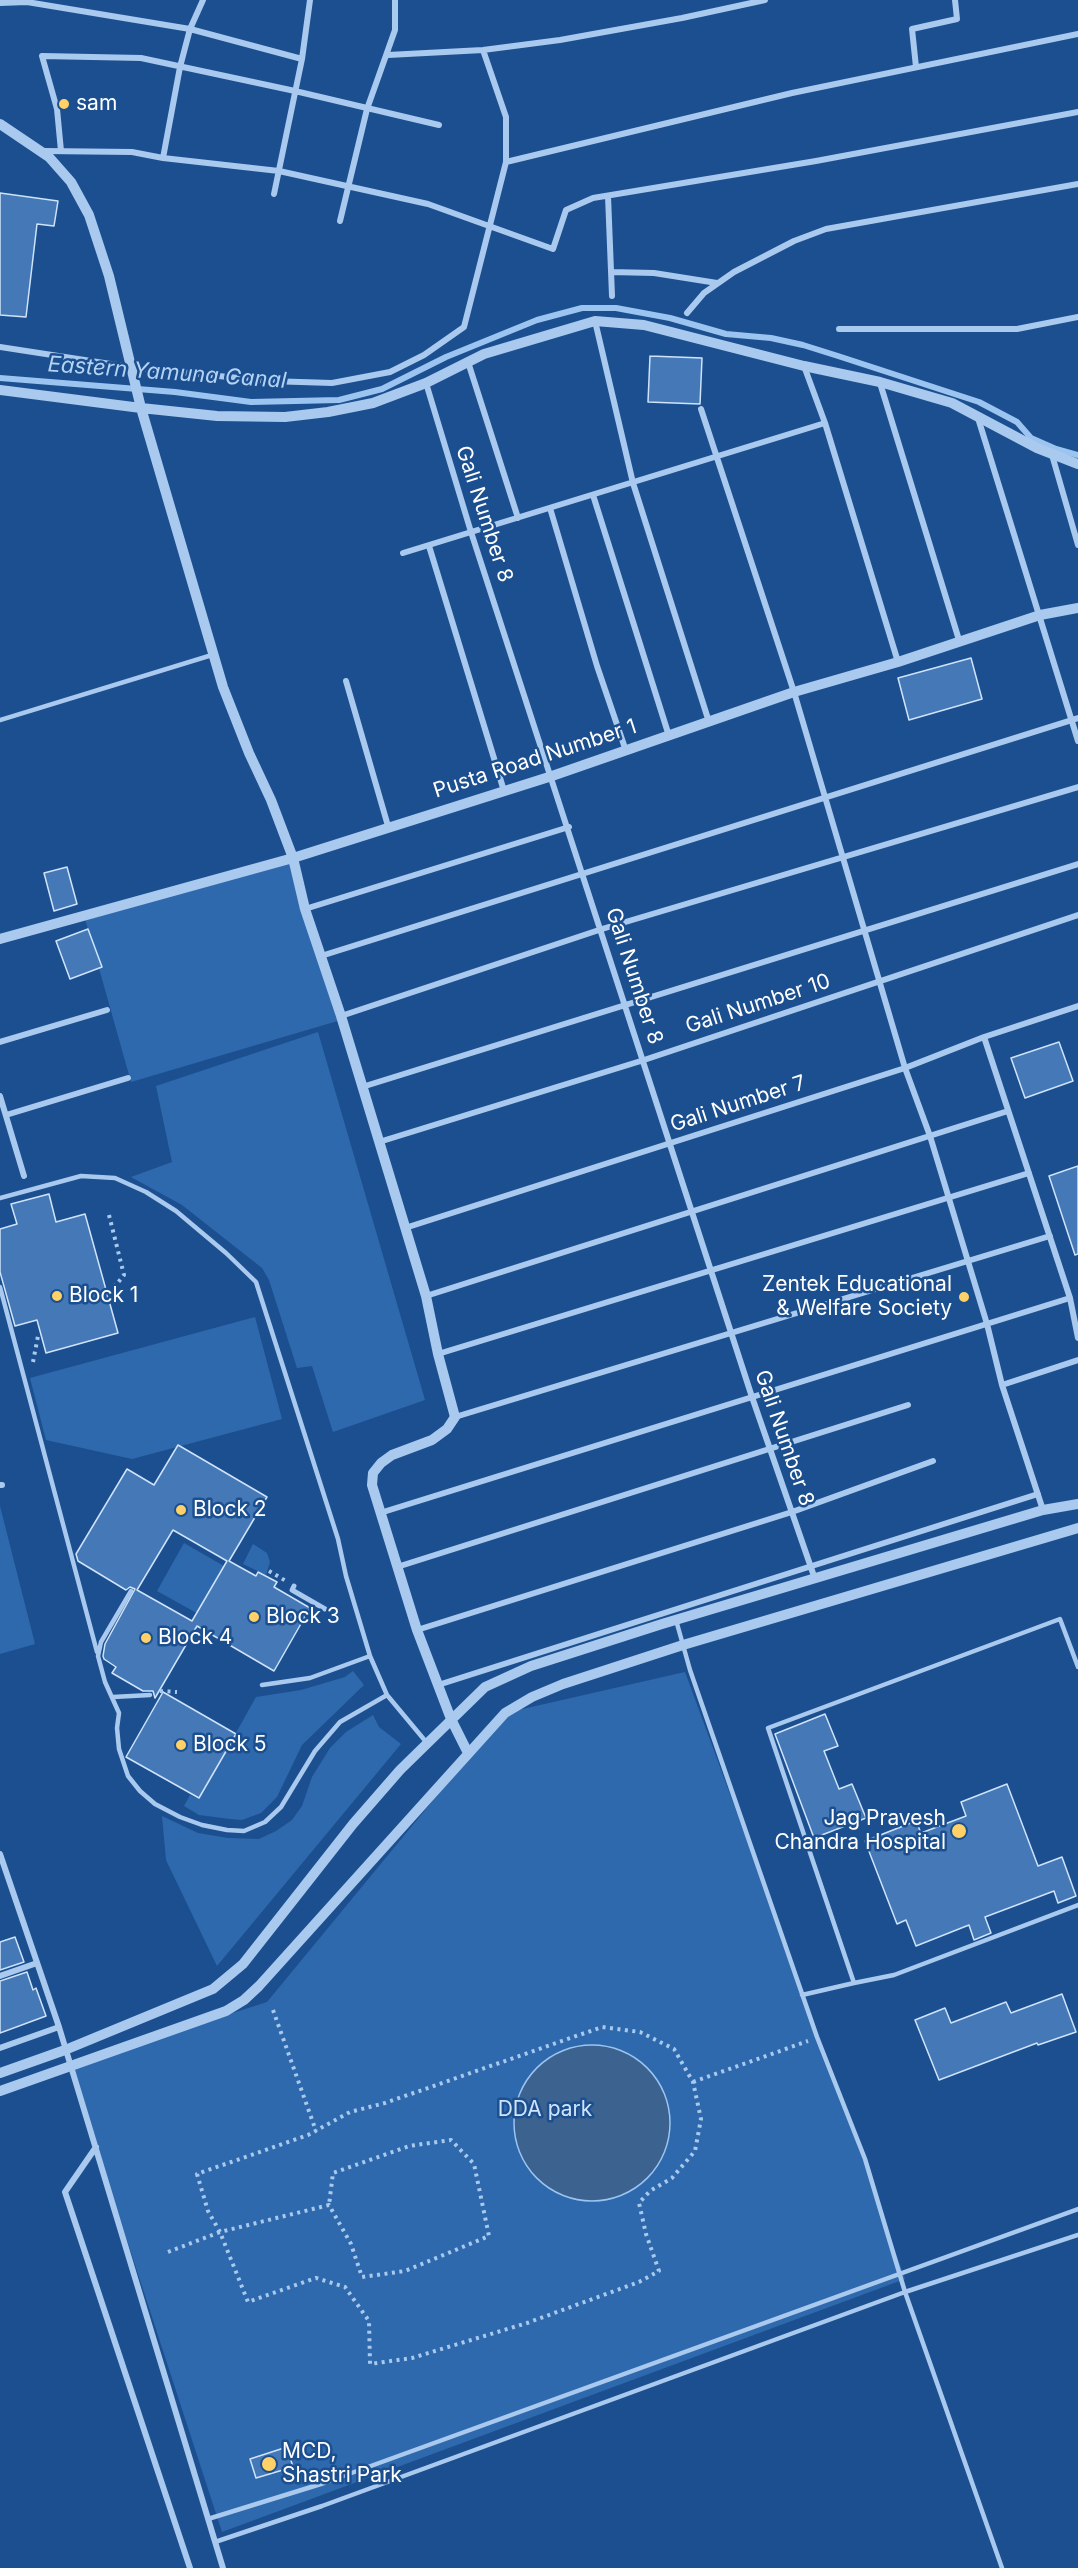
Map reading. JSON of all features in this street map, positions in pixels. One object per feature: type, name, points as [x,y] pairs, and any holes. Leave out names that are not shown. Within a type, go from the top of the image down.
[{"type":"street","points":[[163,158],[180,67],[190,29],[202,0]]},
{"type":"street","points":[[274,194],[302,59],[310,0]]},
{"type":"street","points":[[340,221],[367,109],[395,30],[396,0]]},
{"type":"street","points":[[388,55],[483,50],[582,36],[765,0]]},
{"type":"street","points":[[916,67],[912,29],[957,19],[955,0]]},
{"type":"street","points":[[0,3],[26,1],[190,29],[302,59]]},
{"type":"street","points":[[506,162],[708,112],[1078,34]]},
{"type":"street","points":[[0,347],[131,370],[322,383],[390,372],[424,355],[464,327],[506,162],[508,127],[506,117],[483,50]]},
{"type":"street","points":[[61,151],[57,109],[42,56],[141,58],[439,125]]},
{"type":"street","points":[[41,151],[132,152],[163,158],[279,171],[428,204],[553,249],[566,210],[593,198],[1078,112]]},
{"type":"street","points":[[0,124],[49,157],[71,182],[89,215],[109,276],[140,404],[214,654],[228,698],[271,800],[292,858],[305,909],[341,1016],[426,1296],[438,1354],[455,1417]]},
{"type":"street","points":[[687,313],[704,293],[717,283],[770,252],[826,229],[1078,184]]},
{"type":"street","points":[[608,195],[612,296]]},
{"type":"street","points":[[611,272],[654,273],[717,283]]},
{"type":"street","points":[[839,329],[1017,328],[1078,316]]},
{"type":"street","points":[[595,321],[633,483],[709,722]]},
{"type":"street","points":[[0,390],[140,404],[218,416],[285,417],[328,412],[373,403],[426,383],[484,354],[595,321],[644,325],[804,366],[880,382],[952,403],[1052,455],[1078,464]]},
{"type":"street","points":[[468,362],[518,518]]},
{"type":"street","points":[[804,366],[825,423],[898,662]]},
{"type":"street","points":[[880,382],[959,640]]},
{"type":"street","name":"Gali Number 8","points":[[426,383],[471,532],[569,827],[752,1397],[815,1579]]},
{"type":"street","points":[[701,409],[794,692],[905,1068],[930,1136],[987,1324],[1002,1385],[1042,1510]]},
{"type":"street","points":[[978,417],[1075,719],[1078,741]]},
{"type":"street","points":[[403,554],[825,423]]},
{"type":"street","points":[[1052,455],[1078,545]]},
{"type":"street","points":[[592,495],[669,736]]},
{"type":"street","points":[[550,508],[597,666],[626,751]]},
{"type":"street","points":[[429,546],[504,791]]},
{"type":"street","name":"Pusta Road Number 1","points":[[0,939],[292,858],[552,776],[794,692],[898,662],[1040,615],[1078,608]]},
{"type":"street","points":[[346,681],[388,826]]},
{"type":"street","points":[[321,956],[1075,719]]},
{"type":"street","points":[[341,1016],[602,929],[1078,787]]},
{"type":"street","points":[[305,909],[569,827]]},
{"type":"street","points":[[362,1087],[1078,864]]},
{"type":"street","name":"Gali Number 10","points":[[379,1142],[644,1060],[1078,915]]},
{"type":"street","name":"Gali Number 7","points":[[405,1228],[905,1068],[1078,1006]]},
{"type":"street","points":[[0,1042],[107,1010]]},
{"type":"street","points":[[984,1038],[1070,1298],[1078,1338]]},
{"type":"street","points":[[6,1115],[128,1078]]},
{"type":"street","points":[[0,1096],[24,1176]]},
{"type":"street","points":[[426,1296],[1008,1111]]},
{"type":"street","points":[[438,1354],[1029,1173]]},
{"type":"street","points":[[468,1753],[451,1719],[396,1567],[372,1485],[373,1473],[381,1463],[392,1455],[432,1440],[447,1429],[455,1417],[1050,1236]]},
{"type":"street","points":[[380,1513],[1070,1298]]},
{"type":"street","points":[[1002,1385],[1078,1360]]},
{"type":"street","points":[[396,1567],[908,1405]]},
{"type":"street","points":[[417,1630],[792,1512],[933,1461]]},
{"type":"street","points":[[438,1685],[1038,1494]]},
{"type":"street","points":[[0,2073],[65,2050],[213,1989],[243,1964],[361,1815],[427,1743],[484,1687],[531,1666],[676,1620],[1042,1510],[1078,1504]]},
{"type":"street","points":[[0,2091],[226,2011],[244,2000],[505,1713],[532,1697],[563,1684],[683,1645],[1078,1528]]},
{"type":"street","points":[[294,1586],[292,1590],[325,1609]]},
{"type":"street","points":[[0,1854],[59,2027],[223,2568]]},
{"type":"street","points":[[0,1976],[37,1963]]},
{"type":"street","points":[[0,2048],[59,2027]]},
{"type":"street","points":[[96,2147],[65,2192],[190,2568]]},
{"type":"lane","points":[[0,720],[214,654]]},
{"type":"lane","points":[[0,1198],[81,1176],[115,1178],[146,1192],[176,1211],[256,1282],[338,1539],[346,1576],[370,1656],[387,1695],[427,1743]]},
{"type":"lane","points":[[0,1287],[105,1682],[119,1713],[119,1749],[128,1776],[140,1791],[155,1804],[202,1825],[244,1831],[265,1822],[281,1807],[315,1751],[340,1722],[387,1695]]},
{"type":"lane","points":[[98,1654],[101,1642],[131,1591]]},
{"type":"lane","points":[[854,1983],[768,1728],[1060,1619],[1078,1667]]},
{"type":"lane","points":[[676,1620],[802,1995],[865,2159],[905,2292],[1002,2568]]},
{"type":"lane","points":[[262,1685],[310,1678],[370,1656]]},
{"type":"lane","points":[[112,1697],[150,1695]]},
{"type":"lane","points":[[802,1995],[894,1975],[1078,1905]]},
{"type":"lane","points":[[208,2519],[324,2482],[1078,2209]]},
{"type":"lane","points":[[215,2542],[333,2502],[905,2292],[1078,2235]]},
{"type":"path","points":[[109,1215],[124,1275],[116,1285],[110,1287]]},
{"type":"path","points":[[33,1363],[38,1336]]},
{"type":"path","points":[[269,1571],[294,1586]]},
{"type":"path","points":[[160,1691],[177,1692]]},
{"type":"path","points":[[273,2010],[316,2131]]},
{"type":"path","points":[[602,2027],[640,2032],[674,2049],[693,2082],[701,2119],[695,2151],[672,2178],[650,2191],[639,2203],[646,2234],[659,2271],[639,2282],[527,2323],[412,2358],[370,2364],[369,2321],[345,2287],[316,2278],[248,2302],[220,2232],[208,2211],[197,2174],[316,2131],[350,2112],[384,2103],[602,2027]]},
{"type":"path","points":[[693,2082],[817,2037]]},
{"type":"path","points":[[451,2140],[474,2164],[489,2236],[405,2271],[362,2277],[351,2244],[328,2205],[333,2173],[409,2146],[451,2140]]},
{"type":"path","points":[[168,2252],[220,2232],[328,2205]]},
{"type":"green space","points":[[295,861],[341,1020],[131,1082],[84,915]]},
{"type":"green space","points":[[318,1032],[425,1400],[333,1432],[312,1366],[297,1368],[269,1280],[262,1268],[182,1205],[131,1177],[172,1162],[156,1086]]},
{"type":"green space","points":[[255,1317],[282,1419],[132,1459],[46,1440],[30,1378]]},
{"type":"green space","points":[[0,1506],[35,1644],[0,1654]]},
{"type":"green space","points":[[184,1543],[229,1569],[202,1616],[157,1591]]},
{"type":"green space","points":[[253,1544],[267,1553],[270,1562],[266,1575],[243,1564]]},
{"type":"green space","points":[[353,1671],[364,1685],[302,1745],[277,1797],[261,1813],[242,1820],[230,1819],[199,1815],[184,1806],[190,1795],[199,1799],[256,1697],[301,1690],[345,1677]]},
{"type":"green space","name":"DDA park","points":[[685,1672],[819,2036],[905,2279],[222,2532],[70,2065],[267,2002],[505,1713]]},
{"type":"green space","points":[[373,1715],[379,1727],[401,1744],[217,1966],[166,1860],[162,1816],[198,1833],[228,1838],[259,1839],[276,1831],[292,1820],[302,1806],[312,1777],[330,1748],[346,1732]]},
{"type":"shaded area","points":[[592,2045],[607,2046],[622,2051],[647,2068],[664,2093],[669,2108],[669,2138],[664,2153],[647,2178],[622,2195],[607,2200],[592,2201],[577,2200],[562,2195],[537,2178],[520,2153],[515,2138],[514,2123],[515,2108],[520,2093],[537,2068],[562,2051],[577,2046]]},
{"type":"building","points":[[0,193],[58,201],[54,226],[37,224],[26,317],[0,315]]},
{"type":"building","points":[[650,356],[702,358],[700,404],[648,402]]},
{"type":"building","points":[[971,658],[982,699],[909,720],[898,678]]},
{"type":"building","points":[[67,867],[77,904],[54,911],[44,873]]},
{"type":"building","points":[[88,929],[102,967],[70,979],[56,941]]},
{"type":"building","points":[[1059,1042],[1073,1081],[1025,1098],[1011,1058]]},
{"type":"building","points":[[1078,1166],[1078,1254],[1075,1255],[1049,1176]]},
{"type":"building","name":"Block 1","points":[[49,1194],[56,1222],[85,1214],[118,1333],[46,1353],[37,1320],[15,1326],[0,1272],[0,1229],[17,1224],[11,1204]]},
{"type":"building","points":[[178,1445],[267,1497],[229,1561],[256,1576],[258,1572],[277,1582],[274,1587],[310,1608],[274,1671],[197,1626],[155,1698],[153,1691],[143,1691],[112,1673],[116,1667],[104,1659],[105,1644],[135,1589],[130,1587],[126,1590],[78,1561],[76,1554],[127,1469],[154,1485]],"holes":[[[173,1530],[227,1561],[192,1621],[137,1590]]]},
{"type":"building","name":"Block 5","points":[[163,1692],[236,1734],[199,1798],[126,1757]]},
{"type":"building","points":[[825,1714],[838,1746],[824,1751],[839,1789],[852,1784],[866,1818],[814,1838],[775,1734]]},
{"type":"building","points":[[1007,1784],[1038,1866],[1062,1857],[1076,1896],[1058,1903],[1054,1891],[985,1917],[991,1933],[974,1940],[969,1925],[916,1946],[906,1920],[897,1924],[865,1841],[916,1821],[921,1833],[966,1816],[961,1802]]},
{"type":"building","points":[[15,1937],[24,1962],[0,1970],[0,1942]]},
{"type":"building","points":[[27,1972],[33,1990],[36,1988],[46,2016],[0,2033],[0,1981]]},
{"type":"building","points":[[1062,1994],[1076,2032],[1038,2045],[1037,2043],[939,2080],[915,2020],[945,2008],[951,2023],[1006,2002],[1011,2013]]},
{"type":"building","points":[[287,2447],[293,2467],[256,2478],[250,2459]]},
{"type":"waterway","name":"Eastern Yamuna Canal","points":[[0,378],[175,392],[251,402],[339,400],[382,389],[446,357],[537,320],[582,308],[616,308],[670,318],[726,334],[771,338],[838,356],[979,402],[1017,422],[1031,438],[1056,449],[1078,455]]},
{"type":"place","name":"sam","points":[[64,104]]},
{"type":"place","name":"Block 1","points":[[57,1296]]},
{"type":"place","name":"Zentek Educational & Welfare Society","points":[[964,1297]]},
{"type":"place","name":"Block 2","points":[[181,1510]]},
{"type":"place","name":"Block 3","points":[[254,1617]]},
{"type":"place","name":"Block 4","points":[[146,1638]]},
{"type":"place","name":"Block 5","points":[[181,1745]]},
{"type":"place","name":"Jag Pravesh Chandra Hospital","points":[[959,1831]]},
{"type":"place","name":"MCD, Shastri Park","points":[[269,2464]]}]
